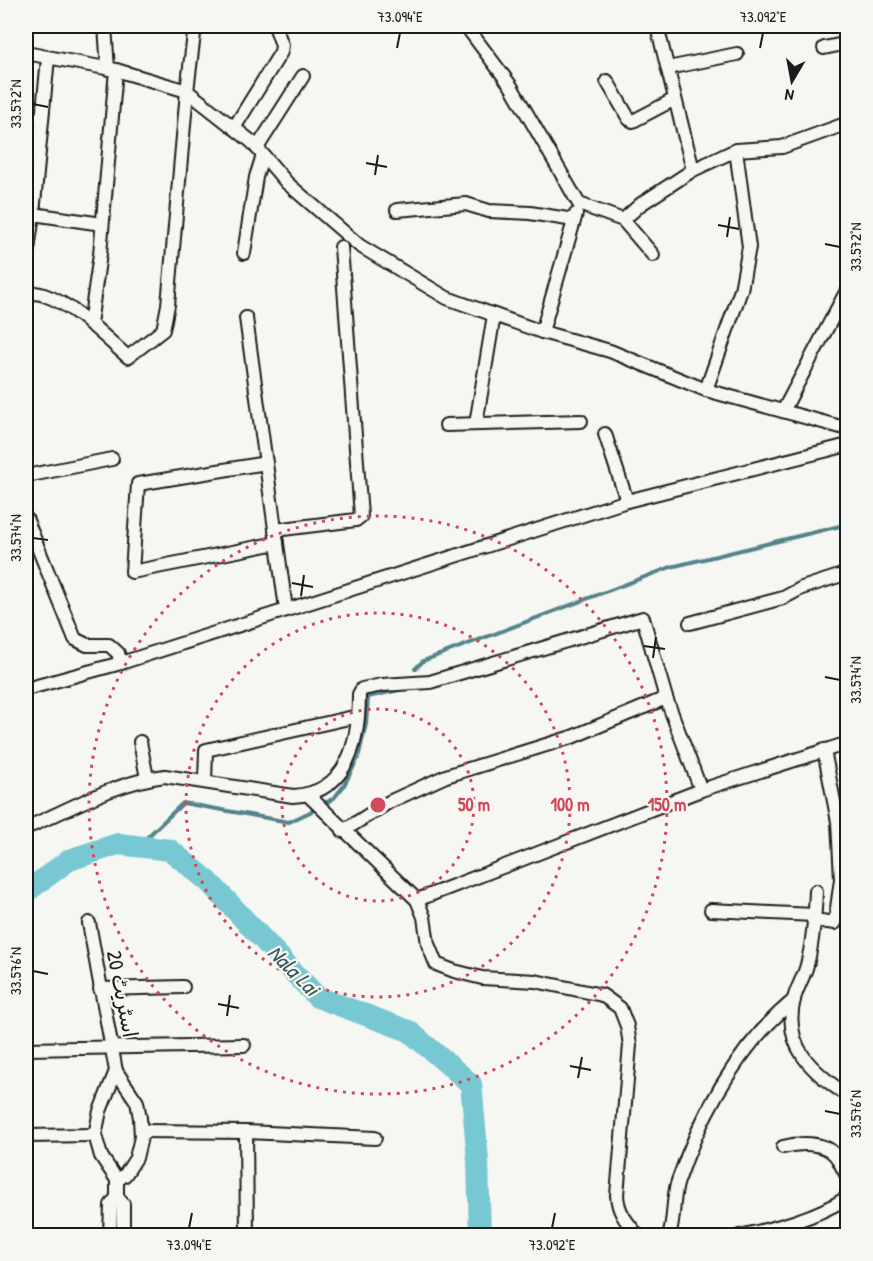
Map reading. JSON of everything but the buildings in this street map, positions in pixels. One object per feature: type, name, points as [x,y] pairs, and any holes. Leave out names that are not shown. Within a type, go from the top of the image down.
[{"type":"street","points":[[90,324],[102,224],[112,70],[105,26]]},
{"type":"street","points":[[26,292],[44,294],[61,303],[90,324],[128,357],[163,330],[169,293],[195,26]]},
{"type":"street","points":[[234,128],[281,52],[282,45],[276,26]]},
{"type":"street","points":[[466,26],[512,86],[579,204],[623,220],[653,255]]},
{"type":"street","points":[[657,26],[693,170]]},
{"type":"street","points":[[824,48],[848,43]]},
{"type":"street","points":[[26,53],[112,70],[187,91],[260,151],[288,183],[360,246],[447,298],[542,332],[610,351],[706,390],[848,429]]},
{"type":"street","points":[[668,68],[737,54]]},
{"type":"street","points":[[26,265],[29,215],[48,58]]},
{"type":"street","points":[[244,253],[260,151],[303,76]]},
{"type":"street","points":[[607,81],[629,119],[633,121],[675,99]]},
{"type":"street","points":[[26,118],[42,119]]},
{"type":"street","points":[[623,220],[640,204],[693,170],[736,150],[782,147],[848,123]]},
{"type":"street","points":[[706,390],[741,290],[749,247],[736,150]]},
{"type":"street","points":[[397,210],[466,204],[489,211],[530,213],[574,220]]},
{"type":"street","points":[[542,332],[579,204]]},
{"type":"street","points":[[29,215],[102,224]]},
{"type":"street","points":[[275,530],[356,520],[361,516],[341,247]]},
{"type":"street","points":[[783,411],[848,292]]},
{"type":"street","points":[[476,424],[494,315]]},
{"type":"street","points":[[246,318],[286,609]]},
{"type":"street","points":[[446,425],[581,421]]},
{"type":"street","points":[[605,434],[627,501]]},
{"type":"street","points":[[26,689],[122,663],[627,501],[848,445]]},
{"type":"street","points":[[26,476],[112,459]]},
{"type":"street","points":[[266,463],[138,484],[132,572],[277,543]]},
{"type":"street","points":[[26,518],[75,639],[87,645],[109,645],[118,653],[122,663]]},
{"type":"street","points":[[690,623],[783,598],[802,588],[848,573]]},
{"type":"street","points":[[26,828],[108,792],[147,778],[165,776],[293,796],[307,794],[329,784],[344,769],[356,736],[359,694],[362,689],[382,685],[430,682],[642,618],[666,698],[701,790]]},
{"type":"street","points":[[343,831],[389,802],[446,776],[572,737],[666,698]]},
{"type":"street","points":[[205,782],[206,750],[358,716]]},
{"type":"street","points":[[140,742],[147,778]]},
{"type":"street","points":[[417,900],[701,790],[848,743]]},
{"type":"street","points":[[711,910],[814,918],[834,922],[841,879],[838,822],[824,750]]},
{"type":"street","points":[[307,794],[417,900],[424,917],[428,944],[436,964],[482,978],[535,981],[602,995],[620,1008],[627,1026],[630,1045],[617,1195],[618,1208],[638,1236]]},
{"type":"street","points":[[816,891],[807,965],[794,1000],[793,1039],[803,1058],[822,1079],[848,1096]]},
{"type":"street","name":"اسٹریٹ 20","points":[[89,923],[116,1071],[137,1102],[141,1131],[136,1158],[125,1175],[117,1180]]},
{"type":"street","points":[[100,989],[183,987]]},
{"type":"street","points":[[669,1236],[675,1213],[678,1183],[728,1072],[771,1019],[794,1000]]},
{"type":"street","points":[[26,1048],[244,1045]]},
{"type":"street","points":[[110,1236],[111,1205],[117,1197],[117,1180],[101,1156],[95,1135],[100,1111],[116,1071]]},
{"type":"street","points":[[141,1131],[246,1132],[375,1138]]},
{"type":"street","points":[[246,1132],[247,1236]]},
{"type":"street","points":[[26,1136],[95,1135]]},
{"type":"street","points":[[783,1147],[797,1144],[825,1148],[837,1158],[848,1177]]},
{"type":"street","points":[[117,1197],[123,1204],[123,1236]]},
{"type":"street","points":[[739,1236],[766,1230],[830,1209],[848,1197]]},
{"type":"waterway","points":[[415,669],[423,661],[671,567],[848,524]]},
{"type":"waterway","points":[[138,846],[183,803],[289,822],[334,798],[343,787],[358,758],[366,724],[368,697],[403,689]]},
{"type":"waterway","name":"Nala Lai","points":[[26,892],[69,860],[118,844],[170,850],[208,881],[317,997],[409,1031],[471,1084],[478,1160],[480,1236]]}]
